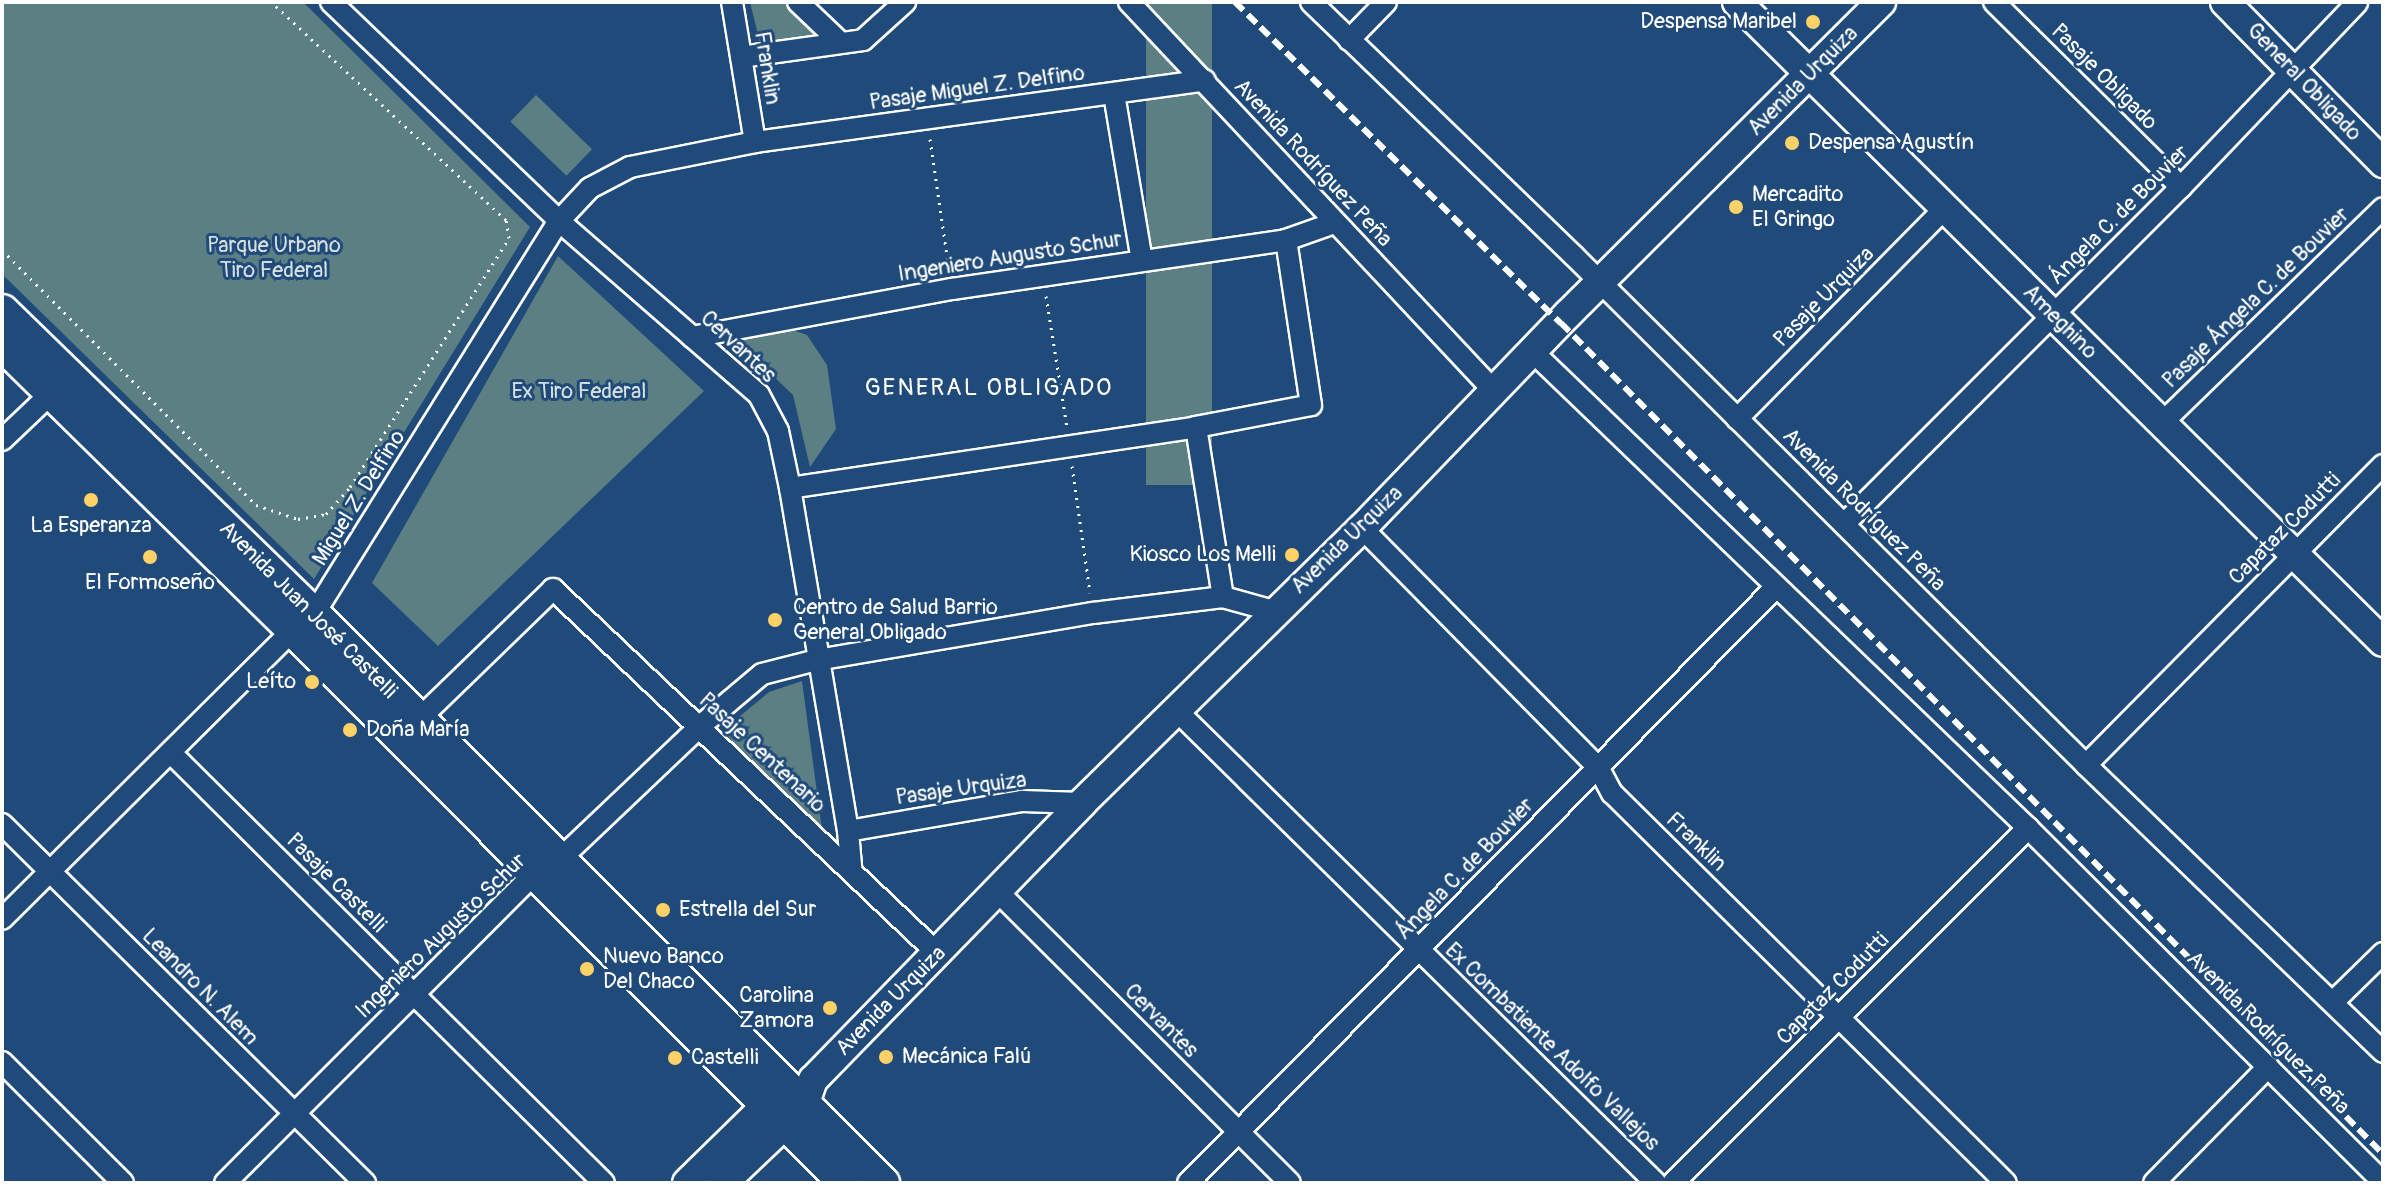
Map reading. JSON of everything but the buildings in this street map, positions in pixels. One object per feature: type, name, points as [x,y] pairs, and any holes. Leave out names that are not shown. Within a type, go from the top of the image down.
[{"type":"main road","name":"Avenida Juan José Castelli","points":[[2,311],[60,384],[304,622],[546,868],[790,1100],[883,1183]]},
{"type":"main road","name":"Avenida Juan José Castelli","points":[[2,344],[60,384]]},
{"type":"main road","name":"Avenida Juan José Castelli","points":[[304,622],[418,720],[546,868]]},
{"type":"main road","name":"Avenida Juan José Castelli","points":[[790,1100],[845,1183]]},
{"type":"street","name":"Cervantes","points":[[331,2],[559,221],[759,395],[778,431],[790,488],[848,831],[851,869]]},
{"type":"street","name":"Franklin","points":[[732,2],[755,142]]},
{"type":"street","points":[[798,2],[841,43]]},
{"type":"street","points":[[741,57],[863,40],[905,2]]},
{"type":"street","name":"Avenida Rodríguez Peña","points":[[1129,2],[1494,391]]},
{"type":"street","name":"Avenida Rodríguez Peña","points":[[1311,2],[1574,256],[2086,765],[2383,1052]]},
{"type":"street","points":[[1349,40],[1386,2]]},
{"type":"street","name":"Ameghino","points":[[1737,2],[2383,642]]},
{"type":"street","name":"Avenida Urquiza","points":[[723,1183],[790,1100],[1273,611],[1362,528],[1881,2]]},
{"type":"street","name":"Pasaje Obligado","points":[[1994,2],[2181,187]]},
{"type":"street","name":"General Obligado","points":[[2225,2],[2383,163]]},
{"type":"street","name":"Ángela C. de Bouvier","points":[[1844,524],[2181,187],[2357,3]]},
{"type":"street","name":"Pasaje Miguel Z. Delfino","points":[[755,142],[1205,80]]},
{"type":"street","points":[[1114,94],[1142,261]]},
{"type":"street","name":"Miguel Z. Delfino","points":[[2,919],[304,622],[559,221],[590,188],[630,167],[755,142]]},
{"type":"street","name":"Pasaje Urquiza","points":[[1737,419],[1945,208]]},
{"type":"street","name":"Pasaje Ángela C. de Bouvier","points":[[2162,423],[2383,208]]},
{"type":"street","name":"Ingeniero Augusto Schur","points":[[692,337],[952,289],[1286,240],[1334,223]]},
{"type":"street","points":[[790,488],[1196,427],[1311,405],[1286,240]]},
{"type":"street","name":"Avenida Rodríguez Peña","points":[[1533,352],[2028,828],[2383,1182]]},
{"type":"street","points":[[2,440],[60,384]]},
{"type":"street","points":[[1196,427],[1223,597],[1273,611]]},
{"type":"street","name":"Capataz Codutti","points":[[2086,765],[2383,465]]},
{"type":"street","name":"Franklin","points":[[1362,528],[1598,767],[1612,793],[2006,1183]]},
{"type":"street","name":"Ángela C. de Bouvier","points":[[1188,1183],[1775,588]]},
{"type":"street","name":"Pasaje Centenario","points":[[418,720],[553,589],[937,953]]},
{"type":"street","name":"Ingeniero Augusto Schur","points":[[225,1183],[414,994],[546,868],[699,727],[762,674],[817,660],[1093,613],[1223,597]]},
{"type":"street","name":"Ex Combatiente Adolfo Vallejos","points":[[1175,709],[1656,1183]]},
{"type":"street","name":"Pasaje Castelli","points":[[171,753],[604,1183]]},
{"type":"street","name":"Pasaje Urquiza","points":[[848,831],[1022,801],[1082,803]]},
{"type":"street","name":"Leandro N. Alem","points":[[2,824],[365,1183]]},
{"type":"street","name":"Capataz Codutti","points":[[1673,1183],[2028,828]]},
{"type":"street","name":"Cervantes","points":[[998,892],[1290,1183]]},
{"type":"street","points":[[2333,1002],[2383,953]]},
{"type":"street","points":[[2,1062],[123,1183]]},
{"type":"street","points":[[2154,1183],[2268,1067]]},
{"type":"street","name":"Avenida Urquiza","points":[[687,1183],[790,1100]]},
{"type":"path","points":[[2,250],[256,505],[298,519],[326,514],[350,487],[509,238],[506,220],[271,2]]},
{"type":"path","points":[[927,119],[952,289]]},
{"type":"green space","name":"Parque Urbano Tiro Federal","points":[[2,2],[303,2],[530,227],[314,579],[2,274]]},
{"type":"green space","points":[[750,2],[787,2],[822,36],[760,43]]},
{"type":"green space","points":[[1146,2],[1212,2],[1212,485],[1146,485]]},
{"type":"green space","points":[[536,95],[592,149],[566,176],[510,122]]},
{"type":"green space","name":"Ex Tiro Federal","points":[[558,256],[704,391],[438,646],[372,583]]},
{"type":"green space","points":[[787,328],[807,335],[827,365],[836,429],[810,467],[793,395],[744,348],[744,338]]},
{"type":"green space","points":[[802,681],[822,830],[722,731],[769,692]]},
{"type":"railway","points":[[1235,2],[1561,323],[2383,1154]]},
{"type":"place","name":"Despensa Maribel","points":[[1813,22]]},
{"type":"place","name":"Despensa Agustín","points":[[1792,143]]},
{"type":"place","name":"Mercadito El Gringo","points":[[1736,207]]},
{"type":"place","name":"La Esperanza","points":[[91,500]]},
{"type":"place","name":"Kiosco Los Melli","points":[[1292,555]]},
{"type":"place","name":"El Formoseño","points":[[150,557]]},
{"type":"place","name":"Centro de Salud Barrio General Obligado","points":[[775,620]]},
{"type":"place","name":"Leíto","points":[[312,682]]},
{"type":"place","name":"Doña María","points":[[350,730]]},
{"type":"place","name":"Estrella del Sur","points":[[663,910]]},
{"type":"place","name":"Nuevo Banco Del Chaco","points":[[587,969]]},
{"type":"place","name":"Carolina Zamora","points":[[830,1008]]},
{"type":"place","name":"Mecánica Falú","points":[[886,1057]]},
{"type":"place","name":"Castelli","points":[[675,1058]]},
{"type":"district","name":"GENERAL OBLIGADO","points":[[989,388]]}]
